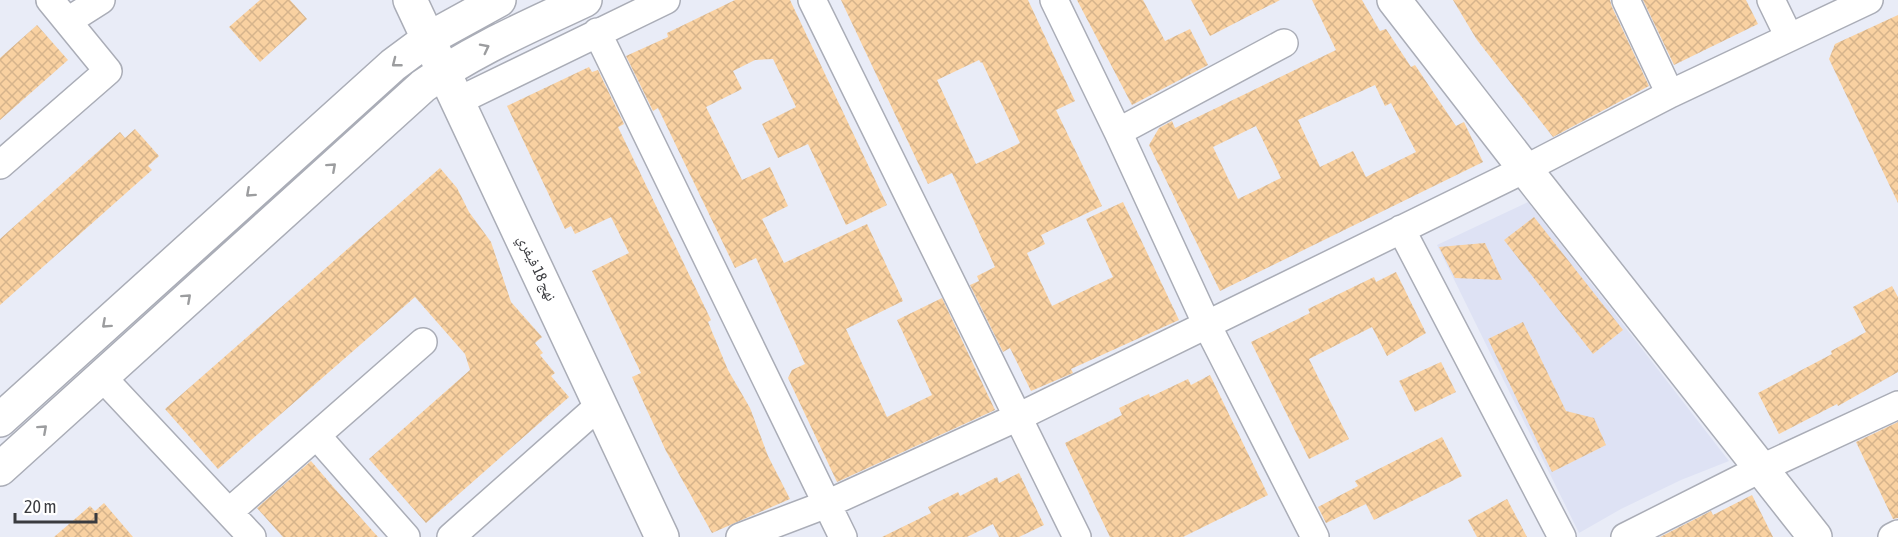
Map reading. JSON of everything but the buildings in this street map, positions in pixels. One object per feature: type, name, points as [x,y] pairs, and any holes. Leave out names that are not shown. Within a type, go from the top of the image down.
[{"type":"main road","name":"نهج 18 فيفري","points":[[410,0],[662,537]]},
{"type":"main road","points":[[0,420],[393,65],[428,39],[500,0]]},
{"type":"main road","points":[[0,469],[403,102],[442,72],[483,48],[585,0]]},
{"type":"main road","points":[[1394,0],[1815,537]]},
{"type":"street","points":[[0,165],[108,71],[50,0]]},
{"type":"street","points":[[68,21],[101,0]]},
{"type":"street","points":[[458,101],[666,0]]},
{"type":"street","points":[[812,0],[1077,537]]},
{"type":"street","points":[[1054,0],[1207,325],[1315,537]]},
{"type":"street","points":[[1626,0],[1670,94]]},
{"type":"street","points":[[1771,0],[1789,37]]},
{"type":"street","points":[[741,537],[827,504],[1018,417],[1525,169],[1670,94],[1869,0]]},
{"type":"street","points":[[597,32],[843,537]]},
{"type":"street","points":[[1118,132],[1284,43]]},
{"type":"street","points":[[1401,229],[1562,537]]},
{"type":"street","points":[[229,512],[423,342]]},
{"type":"street","points":[[101,376],[252,537]]},
{"type":"street","points":[[451,537],[601,404]]},
{"type":"street","points":[[1625,537],[1760,469],[1898,405]]},
{"type":"street","points":[[317,436],[406,537]]},
{"type":"street","points":[[1892,537],[1898,534]]},
{"type":"shaded area","points":[[1528,202],[1729,461],[1681,480],[1621,509],[1579,533],[1437,245]]}]
